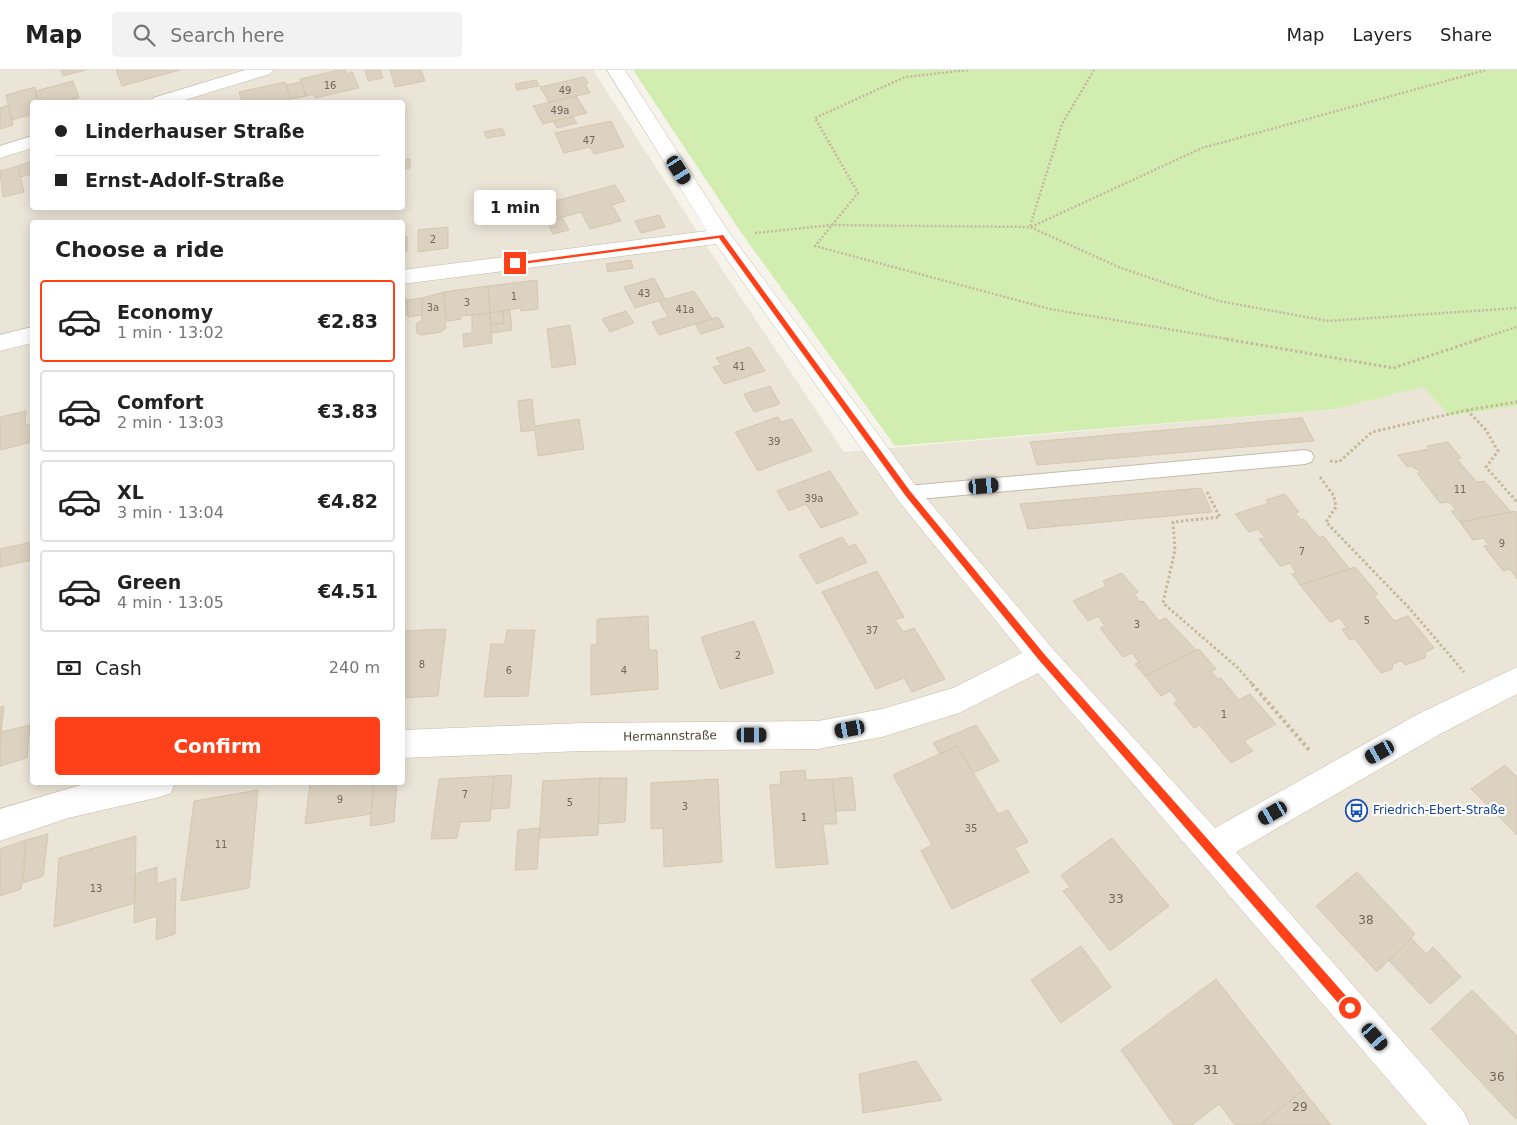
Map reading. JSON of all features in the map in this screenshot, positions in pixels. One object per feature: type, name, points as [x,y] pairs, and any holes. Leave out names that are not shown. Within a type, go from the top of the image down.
[{"type":"street","points":[[166,100],[264,70]]},
{"type":"street","points":[[616,70],[721,236],[907,493],[1042,657],[1211,848],[1451,1125]]},
{"type":"street","points":[[0,152],[30,143]]},
{"type":"street","points":[[405,277],[721,236]]},
{"type":"street","points":[[0,343],[30,336]]},
{"type":"street","name":"Hermannstraße","points":[[405,744],[582,737],[818,735],[882,723],[960,700],[1042,657]]},
{"type":"street","points":[[1211,848],[1484,695],[1517,680]]},
{"type":"street","points":[[0,825],[68,804],[147,785]]},
{"type":"lane","points":[[907,493],[1305,457]]},
{"type":"path","points":[[968,70],[905,77],[815,118],[858,193],[815,246],[1050,309],[1393,368],[1517,327]]},
{"type":"path","points":[[1030,227],[1062,124],[1094,70]]},
{"type":"path","points":[[1030,227],[1202,148],[1486,70]]},
{"type":"path","points":[[721,236],[832,225],[896,224],[1030,227],[1120,268],[1219,301],[1328,321],[1517,308]]},
{"type":"path","points":[[1305,457],[1339,462],[1372,432],[1467,410],[1517,402]]},
{"type":"path","points":[[1467,410],[1486,430],[1498,451],[1486,467],[1517,502]]},
{"type":"path","points":[[1305,457],[1334,496],[1336,507],[1326,522],[1410,609],[1484,695]]},
{"type":"path","points":[[1194,467],[1220,518],[1173,522],[1174,550],[1163,603],[1238,668],[1334,778]]},
{"type":"shaded area","points":[[0,70],[593,70],[715,259],[844,452],[1335,409],[1423,387],[1450,416],[1517,406],[1517,1125],[0,1125]]},
{"type":"green space","points":[[633,70],[1517,70],[1517,406],[1450,416],[1423,387],[1335,409],[895,446],[740,231]]},
{"type":"building","points":[[61,70],[86,70],[63,76]]},
{"type":"building","points":[[116,70],[180,70],[122,86]]},
{"type":"building","points":[[345,70],[347,74],[352,72],[359,88],[315,98],[314,94],[306,96],[300,79]]},
{"type":"building","points":[[365,70],[380,70],[383,78],[368,81]]},
{"type":"building","points":[[390,70],[421,70],[425,81],[395,87]]},
{"type":"building","points":[[584,77],[588,83],[585,84],[590,93],[549,102],[540,87]]},
{"type":"building","points":[[536,80],[539,86],[517,90],[515,84]]},
{"type":"building","points":[[73,81],[79,98],[70,100],[37,100],[35,91]]},
{"type":"building","points":[[285,82],[291,99],[241,100],[239,92]]},
{"type":"building","points":[[301,82],[306,96],[291,99],[286,85]]},
{"type":"building","points":[[35,87],[38,100],[30,100],[30,115],[12,120],[6,95]]},
{"type":"building","points":[[576,96],[587,113],[543,124],[533,106]]},
{"type":"building","points":[[8,105],[13,125],[0,129],[0,108]]},
{"type":"building","points":[[573,117],[577,123],[557,128],[553,121]]},
{"type":"building","points":[[611,121],[624,147],[594,154],[590,147],[564,153],[555,133]]},
{"type":"building","points":[[502,128],[505,135],[487,138],[484,132]]},
{"type":"building","points":[[410,159],[410,168],[405,169],[405,160]]},
{"type":"building","points":[[30,162],[30,175],[21,177],[18,166]]},
{"type":"building","points":[[18,166],[24,192],[3,197],[0,171]]},
{"type":"building","points":[[615,185],[625,201],[612,205],[621,221],[590,229],[581,212],[559,218],[551,202]]},
{"type":"building","points":[[659,215],[665,227],[641,233],[635,221]]},
{"type":"building","points":[[562,217],[569,230],[553,234],[547,221]]},
{"type":"building","points":[[448,227],[448,248],[418,252],[418,230]]},
{"type":"building","points":[[405,236],[407,236],[407,251],[405,251]]},
{"type":"building","points":[[631,260],[633,268],[608,272],[606,264]]},
{"type":"building","points":[[654,278],[665,299],[635,308],[624,287]]},
{"type":"building","points":[[537,280],[538,309],[521,311],[520,308],[490,313],[488,286]]},
{"type":"building","points":[[488,286],[490,313],[461,316],[461,319],[447,321],[444,292]]},
{"type":"building","points":[[694,291],[712,319],[659,335],[652,322],[668,317],[659,301]]},
{"type":"building","points":[[444,292],[446,328],[441,332],[422,335],[417,333],[416,324],[422,320],[422,298]]},
{"type":"building","points":[[422,298],[422,315],[408,317],[407,300]]},
{"type":"building","points":[[405,299],[407,299],[408,315],[405,316]]},
{"type":"building","points":[[510,310],[512,330],[492,333],[492,325],[504,323],[503,311]]},
{"type":"building","points":[[503,311],[504,323],[490,325],[490,313]]},
{"type":"building","points":[[626,311],[634,323],[610,332],[602,319]]},
{"type":"building","points":[[490,313],[492,343],[464,347],[463,334],[472,333],[472,315]]},
{"type":"building","points":[[718,317],[724,327],[701,334],[695,324]]},
{"type":"building","points":[[570,325],[576,364],[552,368],[547,329]]},
{"type":"building","points":[[750,347],[765,371],[724,384],[713,367],[721,365],[716,358]]},
{"type":"building","points":[[770,386],[780,404],[754,412],[744,394]]},
{"type":"building","points":[[532,399],[535,426],[579,419],[584,449],[538,456],[535,430],[521,432],[518,401]]},
{"type":"building","points":[[26,411],[25,425],[30,424],[30,442],[0,450],[0,417]]},
{"type":"building","points":[[778,417],[781,422],[792,419],[812,451],[758,471],[735,432]]},
{"type":"building","points":[[1302,418],[1314,441],[1037,465],[1030,442]]},
{"type":"building","points":[[1448,442],[1461,458],[1457,459],[1477,482],[1484,481],[1511,512],[1460,522],[1451,511],[1456,510],[1449,502],[1440,503],[1417,473],[1422,473],[1411,466],[1407,467],[1398,455],[1429,449],[1427,446]]},
{"type":"building","points":[[830,471],[858,514],[821,528],[806,504],[789,511],[777,491]]},
{"type":"building","points":[[1201,488],[1212,512],[1028,529],[1020,504]]},
{"type":"building","points":[[1285,494],[1299,512],[1295,513],[1301,520],[1304,519],[1319,538],[1323,536],[1350,569],[1300,585],[1292,574],[1296,573],[1290,563],[1280,566],[1259,539],[1265,538],[1258,529],[1249,532],[1235,514],[1269,503],[1266,500]]},
{"type":"building","points":[[1515,511],[1517,514],[1517,579],[1510,569],[1503,571],[1484,546],[1489,545],[1483,538],[1473,540],[1460,522]]},
{"type":"building","points":[[842,537],[849,547],[855,544],[867,562],[817,584],[799,555]]},
{"type":"building","points":[[30,542],[30,560],[0,567],[0,549]]},
{"type":"building","points":[[1355,567],[1378,594],[1374,596],[1394,621],[1408,616],[1434,648],[1426,652],[1425,658],[1405,665],[1401,661],[1393,664],[1392,669],[1381,673],[1355,639],[1350,640],[1342,629],[1347,628],[1340,618],[1330,622],[1300,585]]},
{"type":"building","points":[[877,571],[904,617],[895,620],[903,632],[914,628],[945,679],[912,692],[904,678],[876,689],[822,592]]},
{"type":"building","points":[[1122,573],[1138,592],[1134,594],[1140,602],[1143,601],[1159,621],[1166,618],[1196,650],[1145,676],[1135,664],[1139,662],[1132,653],[1123,657],[1100,628],[1105,626],[1098,616],[1088,621],[1073,601],[1106,586],[1103,581]]},
{"type":"building","points":[[648,616],[649,650],[657,650],[658,689],[591,695],[591,645],[597,644],[597,619]]},
{"type":"building","points":[[754,621],[774,673],[720,689],[701,637]]},
{"type":"building","points":[[446,629],[438,696],[405,698],[405,631]]},
{"type":"building","points":[[507,630],[535,630],[528,696],[484,697],[491,644],[505,644]]},
{"type":"building","points":[[1199,649],[1216,669],[1211,671],[1218,679],[1221,678],[1239,700],[1250,694],[1276,724],[1244,741],[1253,751],[1231,763],[1200,725],[1194,728],[1174,703],[1178,701],[1170,691],[1161,696],[1145,676]]},
{"type":"building","points":[[4,706],[1,732],[0,746],[0,707]]},
{"type":"building","points":[[30,725],[27,758],[0,766],[1,732]]},
{"type":"building","points":[[976,725],[999,761],[973,773],[957,746],[940,754],[933,743]]},
{"type":"building","points":[[957,746],[998,814],[1008,810],[1028,842],[1015,848],[1029,872],[952,909],[921,851],[932,845],[893,775]]},
{"type":"building","points":[[1505,765],[1517,777],[1517,835],[1471,789]]},
{"type":"building","points":[[805,770],[806,780],[832,779],[837,824],[823,824],[828,864],[776,868],[770,785],[781,784],[780,772]]},
{"type":"building","points":[[512,775],[509,808],[491,809],[494,776]]},
{"type":"building","points":[[494,776],[490,821],[460,822],[457,838],[431,839],[439,779]]},
{"type":"building","points":[[852,777],[856,810],[836,811],[832,779]]},
{"type":"building","points":[[600,778],[598,835],[539,838],[543,781]]},
{"type":"building","points":[[600,778],[627,778],[625,822],[598,824]]},
{"type":"building","points":[[718,779],[722,862],[664,867],[663,828],[651,829],[651,783]]},
{"type":"building","points":[[310,785],[374,785],[371,814],[305,824]]},
{"type":"building","points":[[374,785],[397,785],[394,822],[370,826]]},
{"type":"building","points":[[258,790],[249,888],[181,901],[194,801]]},
{"type":"building","points":[[540,828],[537,869],[515,870],[518,830]]},
{"type":"building","points":[[48,834],[43,876],[23,883],[26,840]]},
{"type":"building","points":[[136,836],[135,903],[54,927],[59,858]]},
{"type":"building","points":[[1112,838],[1169,906],[1110,951],[1063,891],[1070,887],[1061,875]]},
{"type":"building","points":[[26,840],[21,889],[0,896],[0,849]]},
{"type":"building","points":[[157,867],[157,884],[176,878],[175,934],[156,940],[157,916],[134,923],[135,874]]},
{"type":"building","points":[[1357,872],[1415,934],[1377,972],[1316,906]]},
{"type":"building","points":[[1411,938],[1426,954],[1433,947],[1461,977],[1430,1004],[1389,961]]},
{"type":"building","points":[[1081,946],[1111,987],[1061,1023],[1031,980]]},
{"type":"building","points":[[1216,979],[1303,1090],[1260,1125],[1235,1125],[1219,1104],[1192,1125],[1174,1125],[1121,1050]]},
{"type":"building","points":[[1472,990],[1517,1036],[1516,1119],[1431,1029]]},
{"type":"building","points":[[916,1061],[942,1100],[863,1113],[859,1074]]},
{"type":"building","points":[[1303,1090],[1331,1125],[1260,1125]]},
{"type":"place","name":"Friedrich-Ebert-Straße","points":[[1357,810]]},
{"type":"route","points":[[515,263],[721,236],[907,493],[1042,657],[1350,1008]]}]
